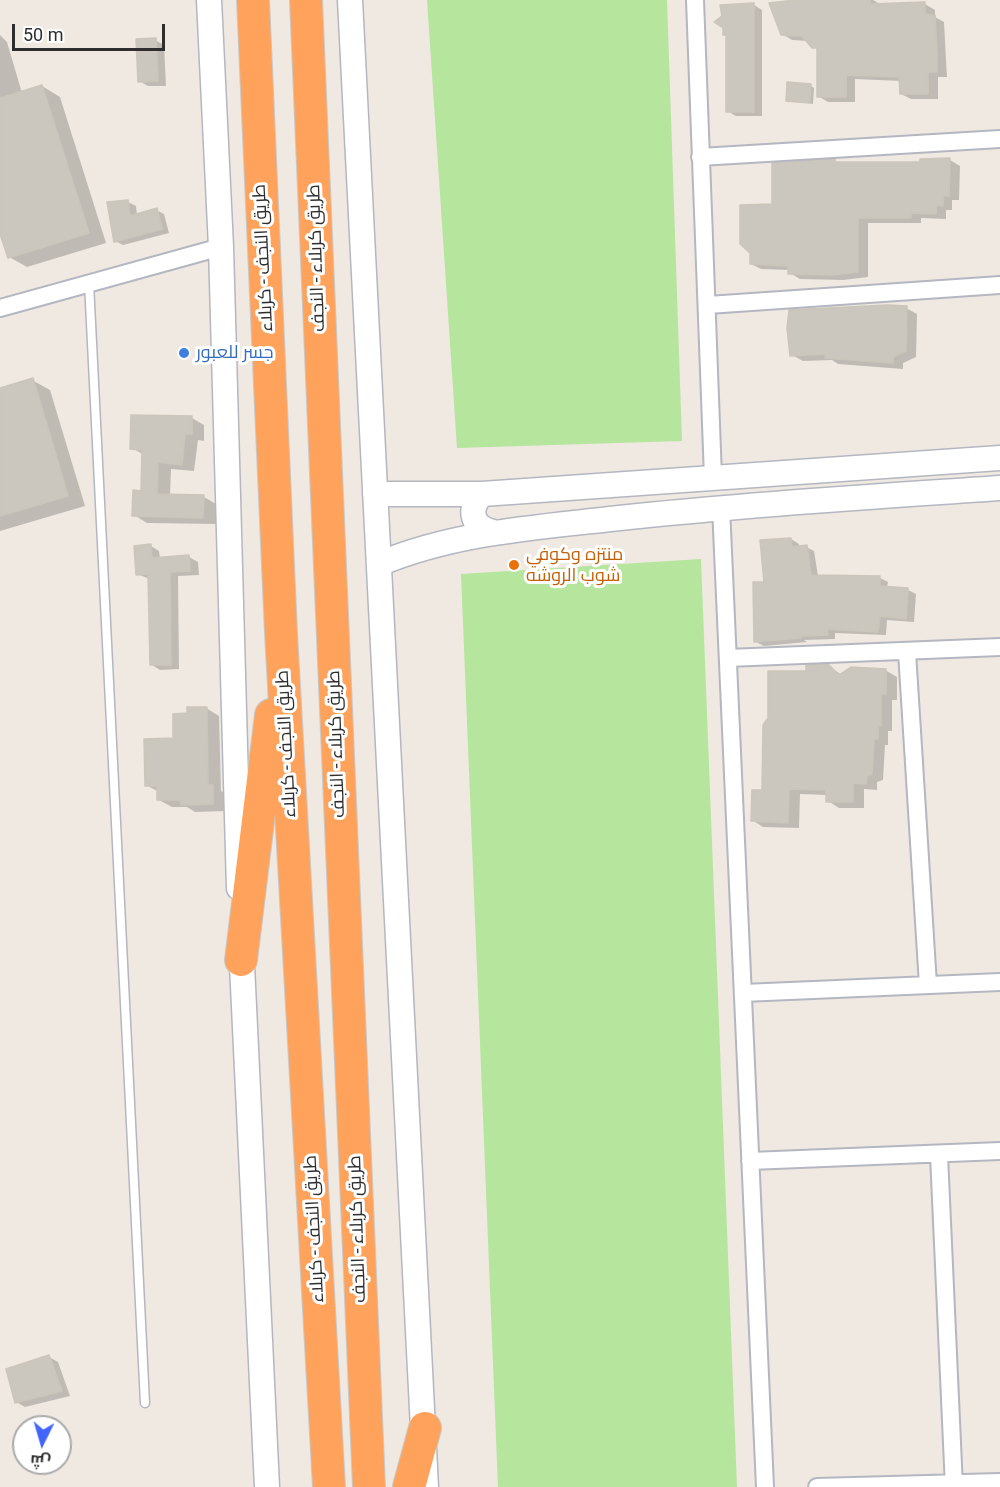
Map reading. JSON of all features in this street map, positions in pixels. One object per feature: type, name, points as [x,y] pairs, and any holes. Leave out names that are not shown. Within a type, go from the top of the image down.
[{"type":"highway","name":"طريق النجف - کربلاء","points":[[253,0],[281,633],[329,1487]]},
{"type":"highway","name":"طريق کربلاء - النجف","points":[[306,0],[369,1487]]},
{"type":"highway","points":[[241,960],[281,633]]},
{"type":"highway","points":[[410,1487],[424,1428]]},
{"type":"main road","points":[[209,0],[221,247],[241,960],[267,1487]]},
{"type":"main road","points":[[350,0],[426,1487]]},
{"type":"main road","points":[[375,494],[482,494],[1000,458]]},
{"type":"main road","points":[[379,564],[429,545],[493,532],[721,507],[1000,488]]},
{"type":"main road","points":[[482,494],[475,502],[472,512],[475,522],[483,530],[493,532]]},
{"type":"street","points":[[695,0],[713,477]]},
{"type":"street","points":[[700,157],[1000,139]]},
{"type":"street","points":[[0,308],[221,247]]},
{"type":"street","points":[[708,305],[1000,285]]},
{"type":"street","points":[[721,507],[765,1487]]},
{"type":"street","points":[[728,658],[1000,647]]},
{"type":"street","points":[[907,652],[928,985]]},
{"type":"street","points":[[743,993],[1000,981]]},
{"type":"street","points":[[750,1161],[1000,1151]]},
{"type":"street","points":[[939,1155],[954,1485]]},
{"type":"street","points":[[818,1487],[1000,1482]]},
{"type":"lane","points":[[88,283],[145,1403]]},
{"type":"green space","points":[[427,0],[667,0],[682,441],[457,448]]},
{"type":"green space","points":[[701,559],[737,1487],[498,1487],[461,574]]},
{"type":"building","points":[[795,0],[870,0],[870,4],[925,2],[925,14],[935,15],[937,54],[937,72],[928,72],[928,94],[900,94],[899,77],[846,75],[846,97],[817,97],[817,48],[812,48],[802,36],[781,35],[769,3]]},
{"type":"building","points":[[754,3],[754,112],[726,112],[726,35],[723,35],[723,28],[714,22],[722,16],[720,5]]},
{"type":"building","points":[[156,38],[158,81],[138,82],[136,39]]},
{"type":"building","points":[[787,82],[811,84],[810,103],[786,101]]},
{"type":"building","points":[[42,85],[89,233],[8,258],[0,234],[0,98]]},
{"type":"building","points":[[950,158],[949,196],[943,195],[943,206],[936,205],[936,214],[911,213],[911,218],[858,218],[858,272],[832,275],[788,274],[788,266],[750,264],[750,253],[740,244],[740,205],[772,204],[772,163],[835,159],[835,162],[920,162],[920,159]]},
{"type":"building","points":[[128,200],[130,216],[157,208],[162,229],[114,242],[107,202]]},
{"type":"building","points":[[907,306],[906,351],[893,357],[893,363],[825,358],[826,354],[790,356],[787,328],[789,310]]},
{"type":"building","points":[[33,378],[68,496],[0,516],[0,388]]},
{"type":"building","points":[[131,415],[192,416],[192,434],[185,434],[182,465],[158,462],[157,494],[204,495],[203,518],[132,516],[133,490],[141,491],[142,450],[130,449]]},
{"type":"building","points":[[791,538],[792,547],[807,545],[811,575],[880,576],[880,586],[908,588],[906,619],[880,616],[878,632],[827,629],[828,635],[798,636],[801,638],[754,642],[753,582],[764,582],[760,540]]},
{"type":"building","points":[[151,544],[152,558],[189,555],[190,571],[170,572],[171,665],[150,665],[148,574],[136,575],[134,546]]},
{"type":"building","points":[[828,664],[839,675],[851,667],[886,669],[886,694],[881,694],[881,726],[878,726],[878,739],[874,739],[872,774],[867,776],[866,784],[853,783],[853,802],[826,802],[826,790],[789,789],[788,823],[751,821],[752,790],[762,790],[763,725],[768,718],[768,671],[806,671],[806,665]]},
{"type":"building","points":[[187,707],[207,707],[208,785],[213,785],[213,804],[181,805],[180,800],[157,800],[157,786],[145,786],[144,739],[173,738],[173,714],[187,713]]},
{"type":"building","points":[[49,1355],[62,1391],[15,1403],[6,1369]]},
{"type":"place","name":"جسر للعبور","points":[[184,353]]},
{"type":"place","name":"منتزه وكوفي شوب الروشه","points":[[514,565]]}]
